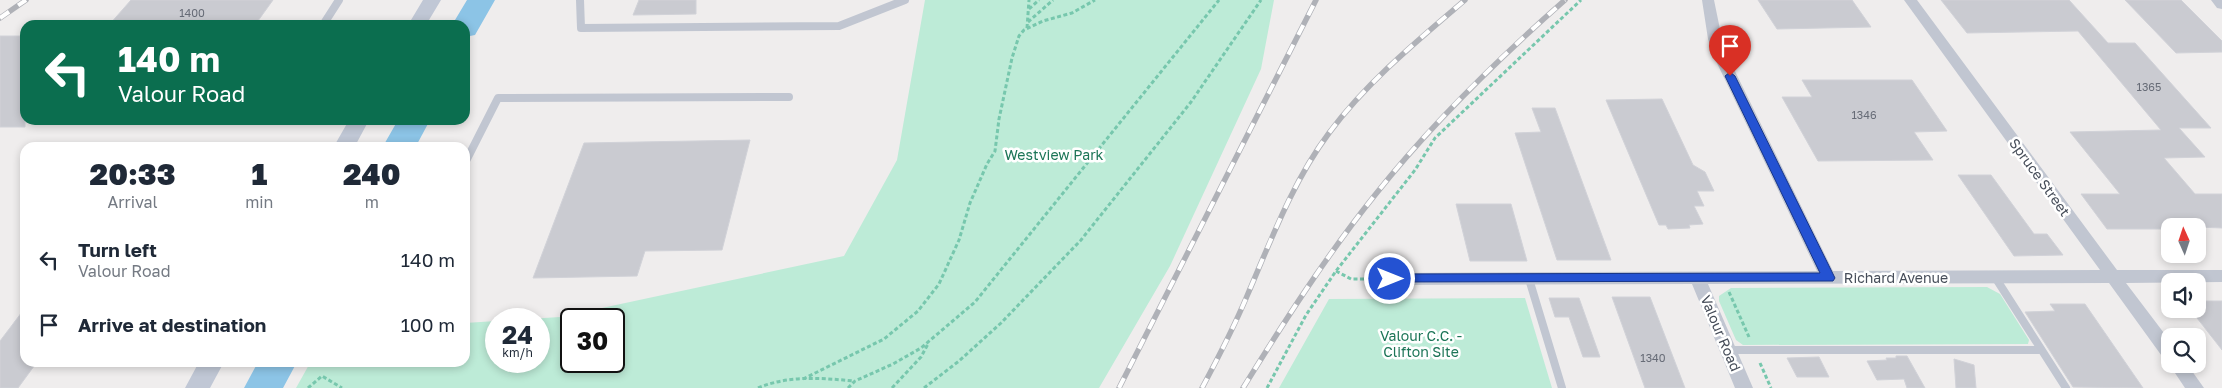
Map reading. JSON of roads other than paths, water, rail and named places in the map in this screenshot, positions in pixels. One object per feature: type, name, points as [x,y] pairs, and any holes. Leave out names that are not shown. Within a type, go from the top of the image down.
[{"type":"street","points":[[420,20],[432,0]]},
{"type":"street","points":[[1708,0],[1714,40],[1722,59],[1828,278]]},
{"type":"street","name":"Spruce Street","points":[[1910,0],[2161,341]]},
{"type":"street","points":[[2217,0],[2222,5]]},
{"type":"street","points":[[346,142],[356,125]]},
{"type":"street","name":"Richard Avenue","points":[[1390,279],[2222,276]]},
{"type":"street","name":"Valour Road","points":[[1697,278],[1744,388]]},
{"type":"street","points":[[197,388],[209,367]]},
{"type":"street","points":[[2184,373],[2195,388]]},
{"type":"lane","points":[[325,20],[339,0]]},
{"type":"lane","points":[[580,0],[581,28],[590,28],[839,26],[905,0]]},
{"type":"lane","points":[[470,153],[498,98],[789,97]]},
{"type":"lane","points":[[1995,277],[2066,388]]},
{"type":"lane","points":[[1529,279],[1562,388]]},
{"type":"lane","points":[[1728,350],[2041,350]]},
{"type":"waterway","points":[[470,20],[481,0]]},
{"type":"waterway","points":[[401,142],[411,125]]},
{"type":"waterway","points":[[263,388],[275,367]]},
{"type":"railway","points":[[0,18],[26,0]]},
{"type":"railway","points":[[1119,388],[1316,0]]},
{"type":"railway","points":[[1202,388],[1237,319],[1294,191],[1316,151],[1344,114],[1376,79],[1465,0]]},
{"type":"railway","points":[[1243,388],[1323,265],[1397,168],[1442,117],[1565,0]]},
{"type":"park label","name":"Westview Park","points":[[1054,154]]},
{"type":"park label","name":"Valour C.C. - Clifton Site","points":[[1421,344]]}]
